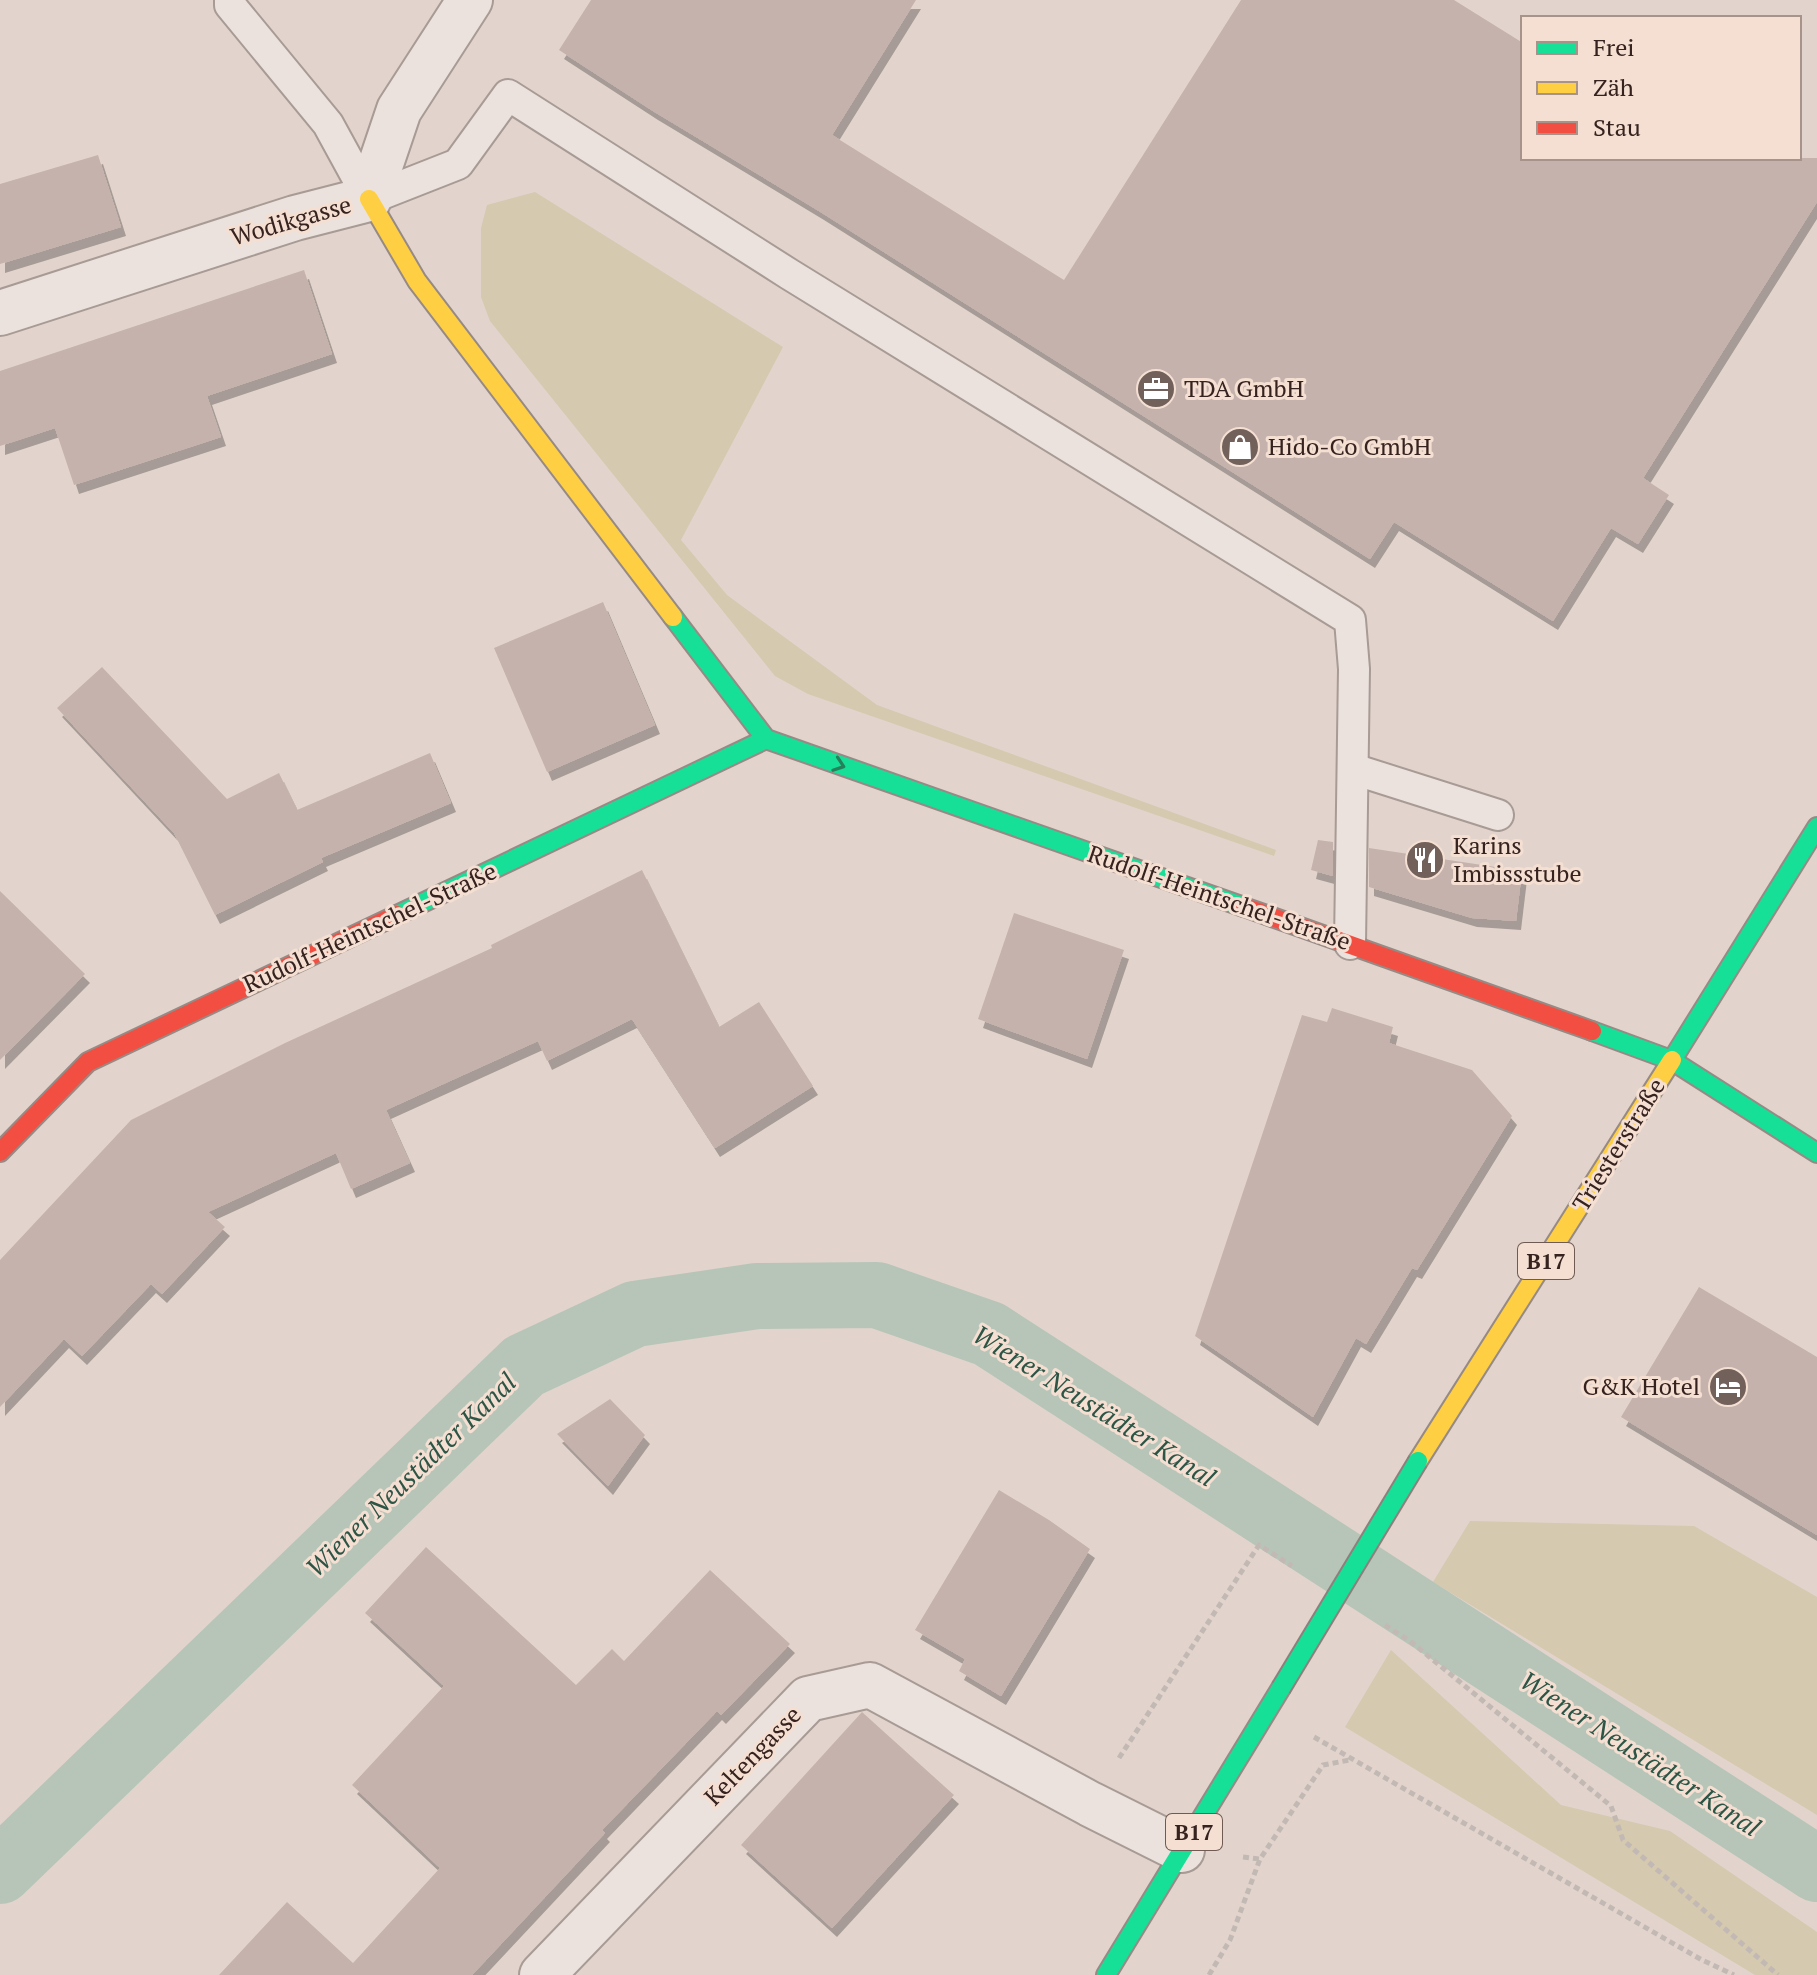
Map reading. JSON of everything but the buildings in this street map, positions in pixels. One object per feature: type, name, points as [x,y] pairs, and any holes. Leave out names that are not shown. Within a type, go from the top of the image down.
[{"type":"street","name":"Wodikgasse","points":[[0,313],[295,218],[369,199],[399,110],[470,0]]},
{"type":"street","points":[[369,199],[417,281],[766,739]]},
{"type":"street","name":"Rudolf-Heintschel-Straße","points":[[0,1152],[88,1062],[766,739],[1671,1060],[1817,1153]]},
{"type":"street","name":"Triesterstraße","points":[[1267,1710],[1418,1461],[1817,827]]},
{"type":"street","name":"Keltengasse","points":[[542,1975],[808,1699],[870,1685],[1182,1850]]},
{"type":"street","name":"B17","points":[[1106,1975],[1267,1710]]},
{"type":"lane","points":[[230,0],[230,5],[328,124],[369,199],[458,164],[508,95],[789,274],[1350,620],[1354,669],[1350,944]]},
{"type":"lane","points":[[1353,769],[1498,815]]},
{"type":"path","points":[[1132,1739],[1259,1545],[1297,1569]]},
{"type":"path","points":[[1372,1617],[1410,1641],[1611,1806],[1623,1840],[1778,1975]]},
{"type":"path","points":[[1267,1710],[1734,1975]]},
{"type":"path","points":[[1209,1975],[1230,1940],[1260,1859],[1323,1765],[1352,1759]]},
{"type":"path","points":[[1182,1850],[1260,1859]]},
{"type":"shaded area","points":[[535,192],[783,347],[681,540],[727,595],[877,705],[1276,850],[1274,856],[808,694],[775,676],[490,321],[481,297],[481,228],[487,205]]},
{"type":"shaded area","points":[[1470,1521],[1694,1526],[1817,1597],[1817,1815],[1433,1582]]},
{"type":"shaded area","points":[[1391,1650],[1561,1805],[1670,1831],[1817,1932],[1817,1975],[1755,1975],[1345,1727]]},
{"type":"waterway","name":"Wiener Neustädter Kanal","points":[[0,1871],[524,1366],[635,1314],[757,1296],[877,1295],[989,1334],[1817,1869]]},
{"type":"traffic: fast","points":[[673,617],[766,739],[1244,907]]},
{"type":"traffic: fast","points":[[397,915],[766,739]]},
{"type":"traffic: fast","points":[[1672,1060],[1817,827]]},
{"type":"traffic: fast","points":[[1592,1031],[1671,1060],[1817,1153]]},
{"type":"traffic: fast","points":[[1281,1688],[1418,1461]]},
{"type":"traffic: fast","points":[[1106,1975],[1281,1688]]},
{"type":"traffic: slow","points":[[369,199],[417,281],[673,617]]},
{"type":"traffic: slow","points":[[1418,1461],[1672,1060]]},
{"type":"traffic: jam","points":[[1244,907],[1592,1031]]},
{"type":"traffic: jam","points":[[0,1152],[88,1062],[397,915]]},
{"type":"place","name":"TDA GmbH","points":[[1156,389]]},
{"type":"place","name":"Hido-Co GmbH","points":[[1240,447]]},
{"type":"place","name":"Karins Imbissstube","points":[[1425,860]]},
{"type":"place","name":"G&K Hotel","points":[[1728,1387]]}]
